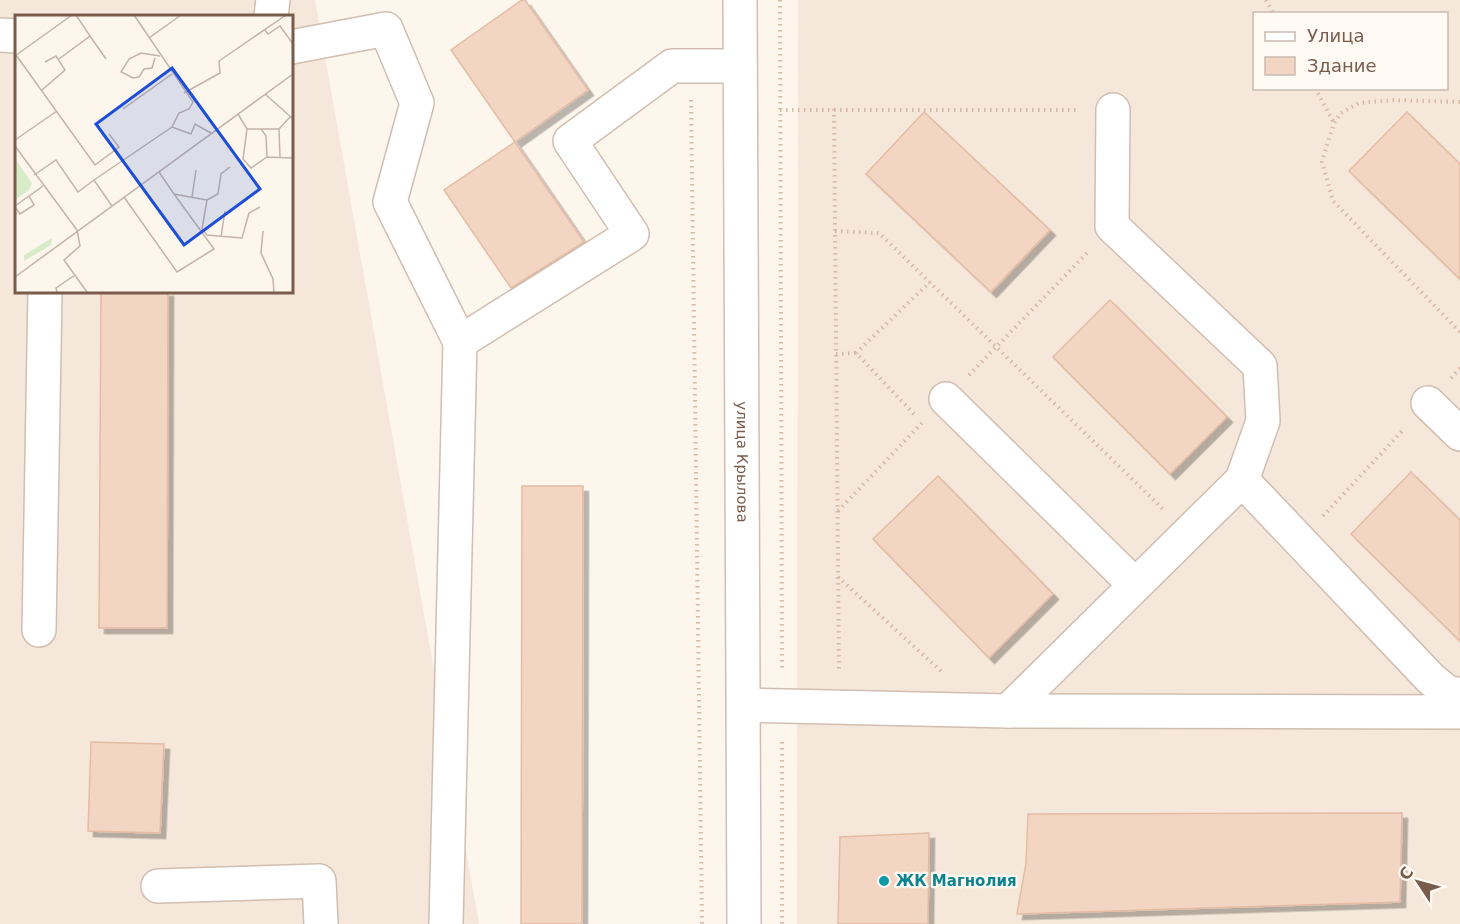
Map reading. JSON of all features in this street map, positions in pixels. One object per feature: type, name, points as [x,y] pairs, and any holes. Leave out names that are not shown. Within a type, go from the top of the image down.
[{"type":"street","points":[[271,15],[273,0]]},
{"type":"street","name":"улица Крылова","points":[[740,0],[744,924]]},
{"type":"street","points":[[292,47],[386,29],[417,103],[390,202],[460,342],[446,924]]},
{"type":"street","points":[[0,35],[15,36]]},
{"type":"street","points":[[460,342],[632,234],[570,141],[672,66],[740,66]]},
{"type":"street","points":[[996,710],[1136,585],[1242,480],[1263,421],[1260,366],[1112,226],[1113,110]]},
{"type":"street","points":[[39,630],[45,292]]},
{"type":"street","points":[[946,399],[1136,585]]},
{"type":"street","points":[[1428,403],[1460,434]]},
{"type":"street","points":[[1242,480],[1431,679],[1447,692],[1460,695]]},
{"type":"street","points":[[744,705],[996,710],[1460,712]]},
{"type":"street","points":[[158,886],[319,881],[321,924]]},
{"type":"path","points":[[780,0],[782,924]]},
{"type":"path","points":[[691,67],[702,924]]},
{"type":"path","points":[[1317,90],[1334,123]]},
{"type":"path","points":[[1460,102],[1394,100],[1359,103],[1341,113],[1334,123],[1322,162],[1333,201],[1460,332]]},
{"type":"path","points":[[834,109],[839,707]]},
{"type":"path","points":[[740,110],[1113,110]]},
{"type":"path","points":[[837,512],[1112,226]]},
{"type":"path","points":[[835,231],[879,234],[997,345],[1188,534]]},
{"type":"path","points":[[836,354],[856,353],[930,282]]},
{"type":"path","points":[[856,353],[922,423]]},
{"type":"path","points":[[1300,541],[1460,368]]},
{"type":"path","points":[[838,576],[996,710]]},
{"type":"shaded area","points":[[0,0],[315,0],[479,924],[0,924]]},
{"type":"shaded area","points":[[798,0],[1460,0],[1460,924],[797,924]]},
{"type":"building","points":[[525,0],[588,90],[515,142],[451,50]]},
{"type":"building","points":[[924,112],[1050,230],[991,292],[866,174]]},
{"type":"building","points":[[1407,112],[1460,164],[1460,279],[1349,171]]},
{"type":"building","points":[[515,142],[584,242],[511,288],[444,190]]},
{"type":"building","points":[[101,292],[168,292],[167,628],[99,628]]},
{"type":"building","points":[[1110,300],[1227,417],[1170,474],[1053,357]]},
{"type":"building","points":[[1411,472],[1460,520],[1460,641],[1351,534]]},
{"type":"building","points":[[938,476],[1053,594],[989,658],[873,539]]},
{"type":"building","points":[[522,486],[583,486],[582,924],[521,924]]},
{"type":"building","points":[[91,742],[164,744],[160,833],[88,831]]},
{"type":"building","points":[[1402,813],[1400,902],[1017,914],[1026,863],[1028,814]]},
{"type":"building","name":"ЖК Магнолия","points":[[929,833],[928,924],[838,924],[840,837]]},
{"type":"place","name":"ЖК Магнолия","points":[[884,881]]}]
